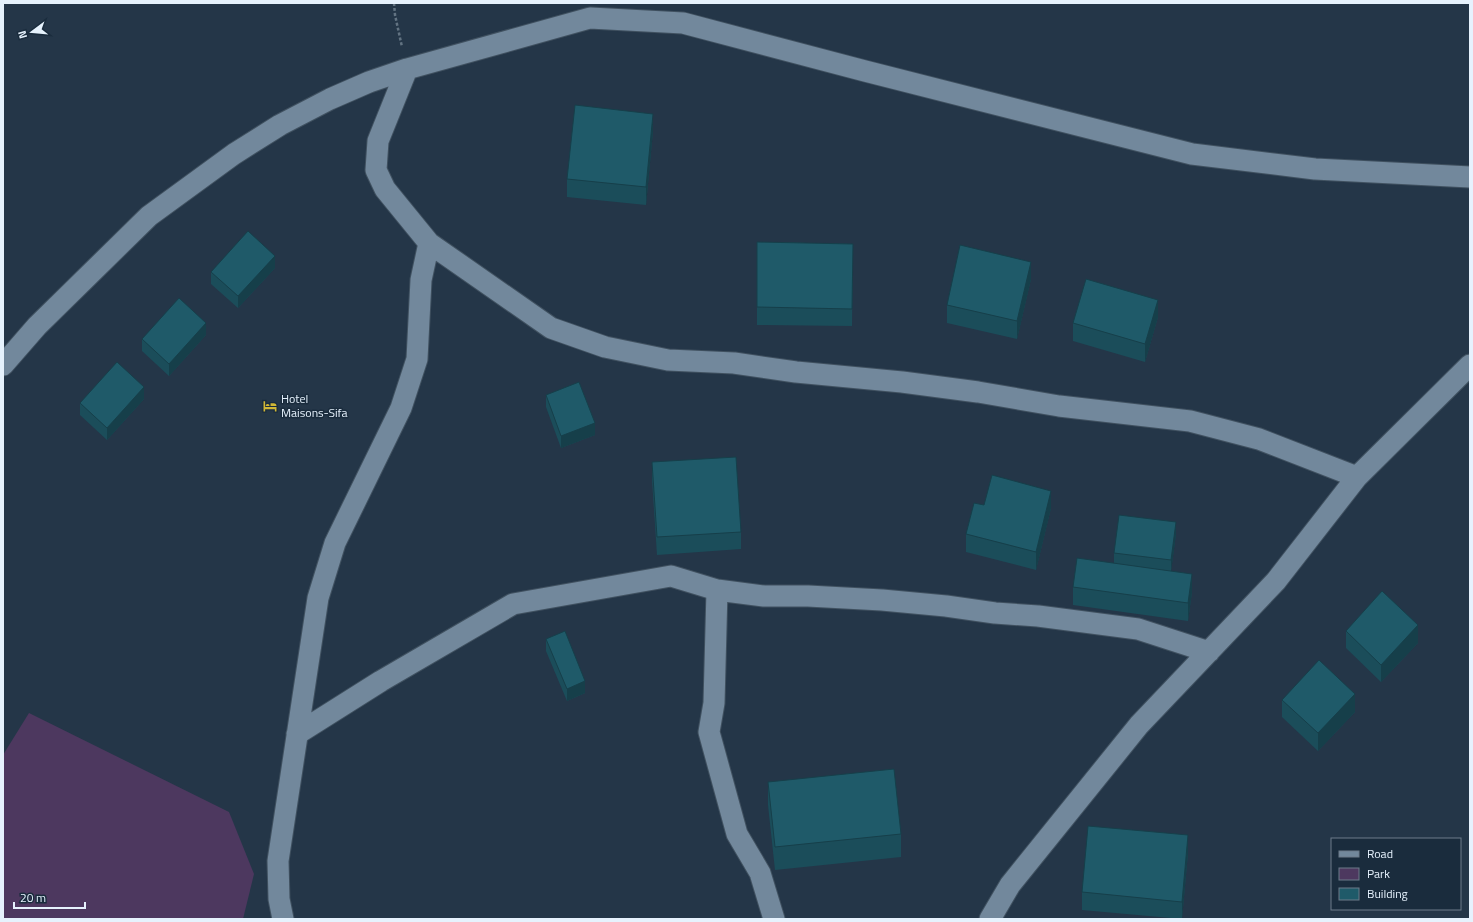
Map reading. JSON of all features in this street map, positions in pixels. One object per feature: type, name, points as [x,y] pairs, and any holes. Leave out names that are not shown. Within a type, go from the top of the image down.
[{"type":"street","points":[[3,365],[37,326],[149,216],[234,154],[280,125],[369,82],[407,69],[590,18],[683,23],[1192,154],[1315,169],[1470,177]]},
{"type":"street","points":[[407,69],[378,141],[376,170],[385,189],[428,244],[551,328],[605,347],[668,360],[734,363],[796,372],[902,382],[978,392],[1059,406],[1190,421],[1259,439],[1357,477]]},
{"type":"street","points":[[283,919],[280,899],[278,861],[318,598],[336,543],[401,408],[417,359],[422,280],[428,244]]},
{"type":"street","points":[[990,919],[1010,884],[1134,731],[1276,581],[1357,477],[1470,365]]},
{"type":"street","points":[[297,734],[381,681],[513,604],[671,576],[717,590],[764,596],[808,596],[882,600],[946,606],[995,613],[1038,616],[1138,629],[1209,652]]},
{"type":"street","points":[[717,590],[714,703],[709,732],[737,834],[760,874],[774,919]]},
{"type":"path","points":[[394,3],[395,15],[407,69]]},
{"type":"green space","points":[[29,713],[229,812],[254,874],[243,919],[3,919],[3,755]]},
{"type":"building","points":[[575,105],[653,114],[646,187],[567,179]]},
{"type":"building","points":[[248,231],[275,256],[238,296],[211,272]]},
{"type":"building","points":[[757,242],[853,244],[852,309],[757,307]]},
{"type":"building","points":[[960,245],[1031,262],[1017,321],[947,305]]},
{"type":"building","points":[[1086,279],[1158,300],[1145,344],[1073,323]]},
{"type":"building","points":[[179,298],[206,323],[169,364],[142,339]]},
{"type":"building","points":[[117,362],[144,387],[107,428],[80,403]]},
{"type":"building","points":[[579,382],[595,423],[561,436],[546,395]]},
{"type":"building","points":[[736,457],[741,532],[657,537],[652,462]]},
{"type":"building","points":[[992,475],[1051,491],[1036,552],[966,534],[974,503],[984,505]]},
{"type":"building","points":[[1119,515],[1176,522],[1171,560],[1114,553]]},
{"type":"building","points":[[1077,558],[1192,574],[1188,603],[1073,587]]},
{"type":"building","points":[[1382,591],[1418,625],[1381,665],[1346,631]]},
{"type":"building","points":[[565,631],[585,681],[567,689],[546,639]]},
{"type":"building","points":[[1319,660],[1355,694],[1318,733],[1282,700]]},
{"type":"building","points":[[894,769],[901,834],[775,847],[768,782]]},
{"type":"building","points":[[1088,826],[1188,835],[1182,902],[1082,892]]},
{"type":"place","name":"Hotel Maisons-Sifa","points":[[270,406]]}]
